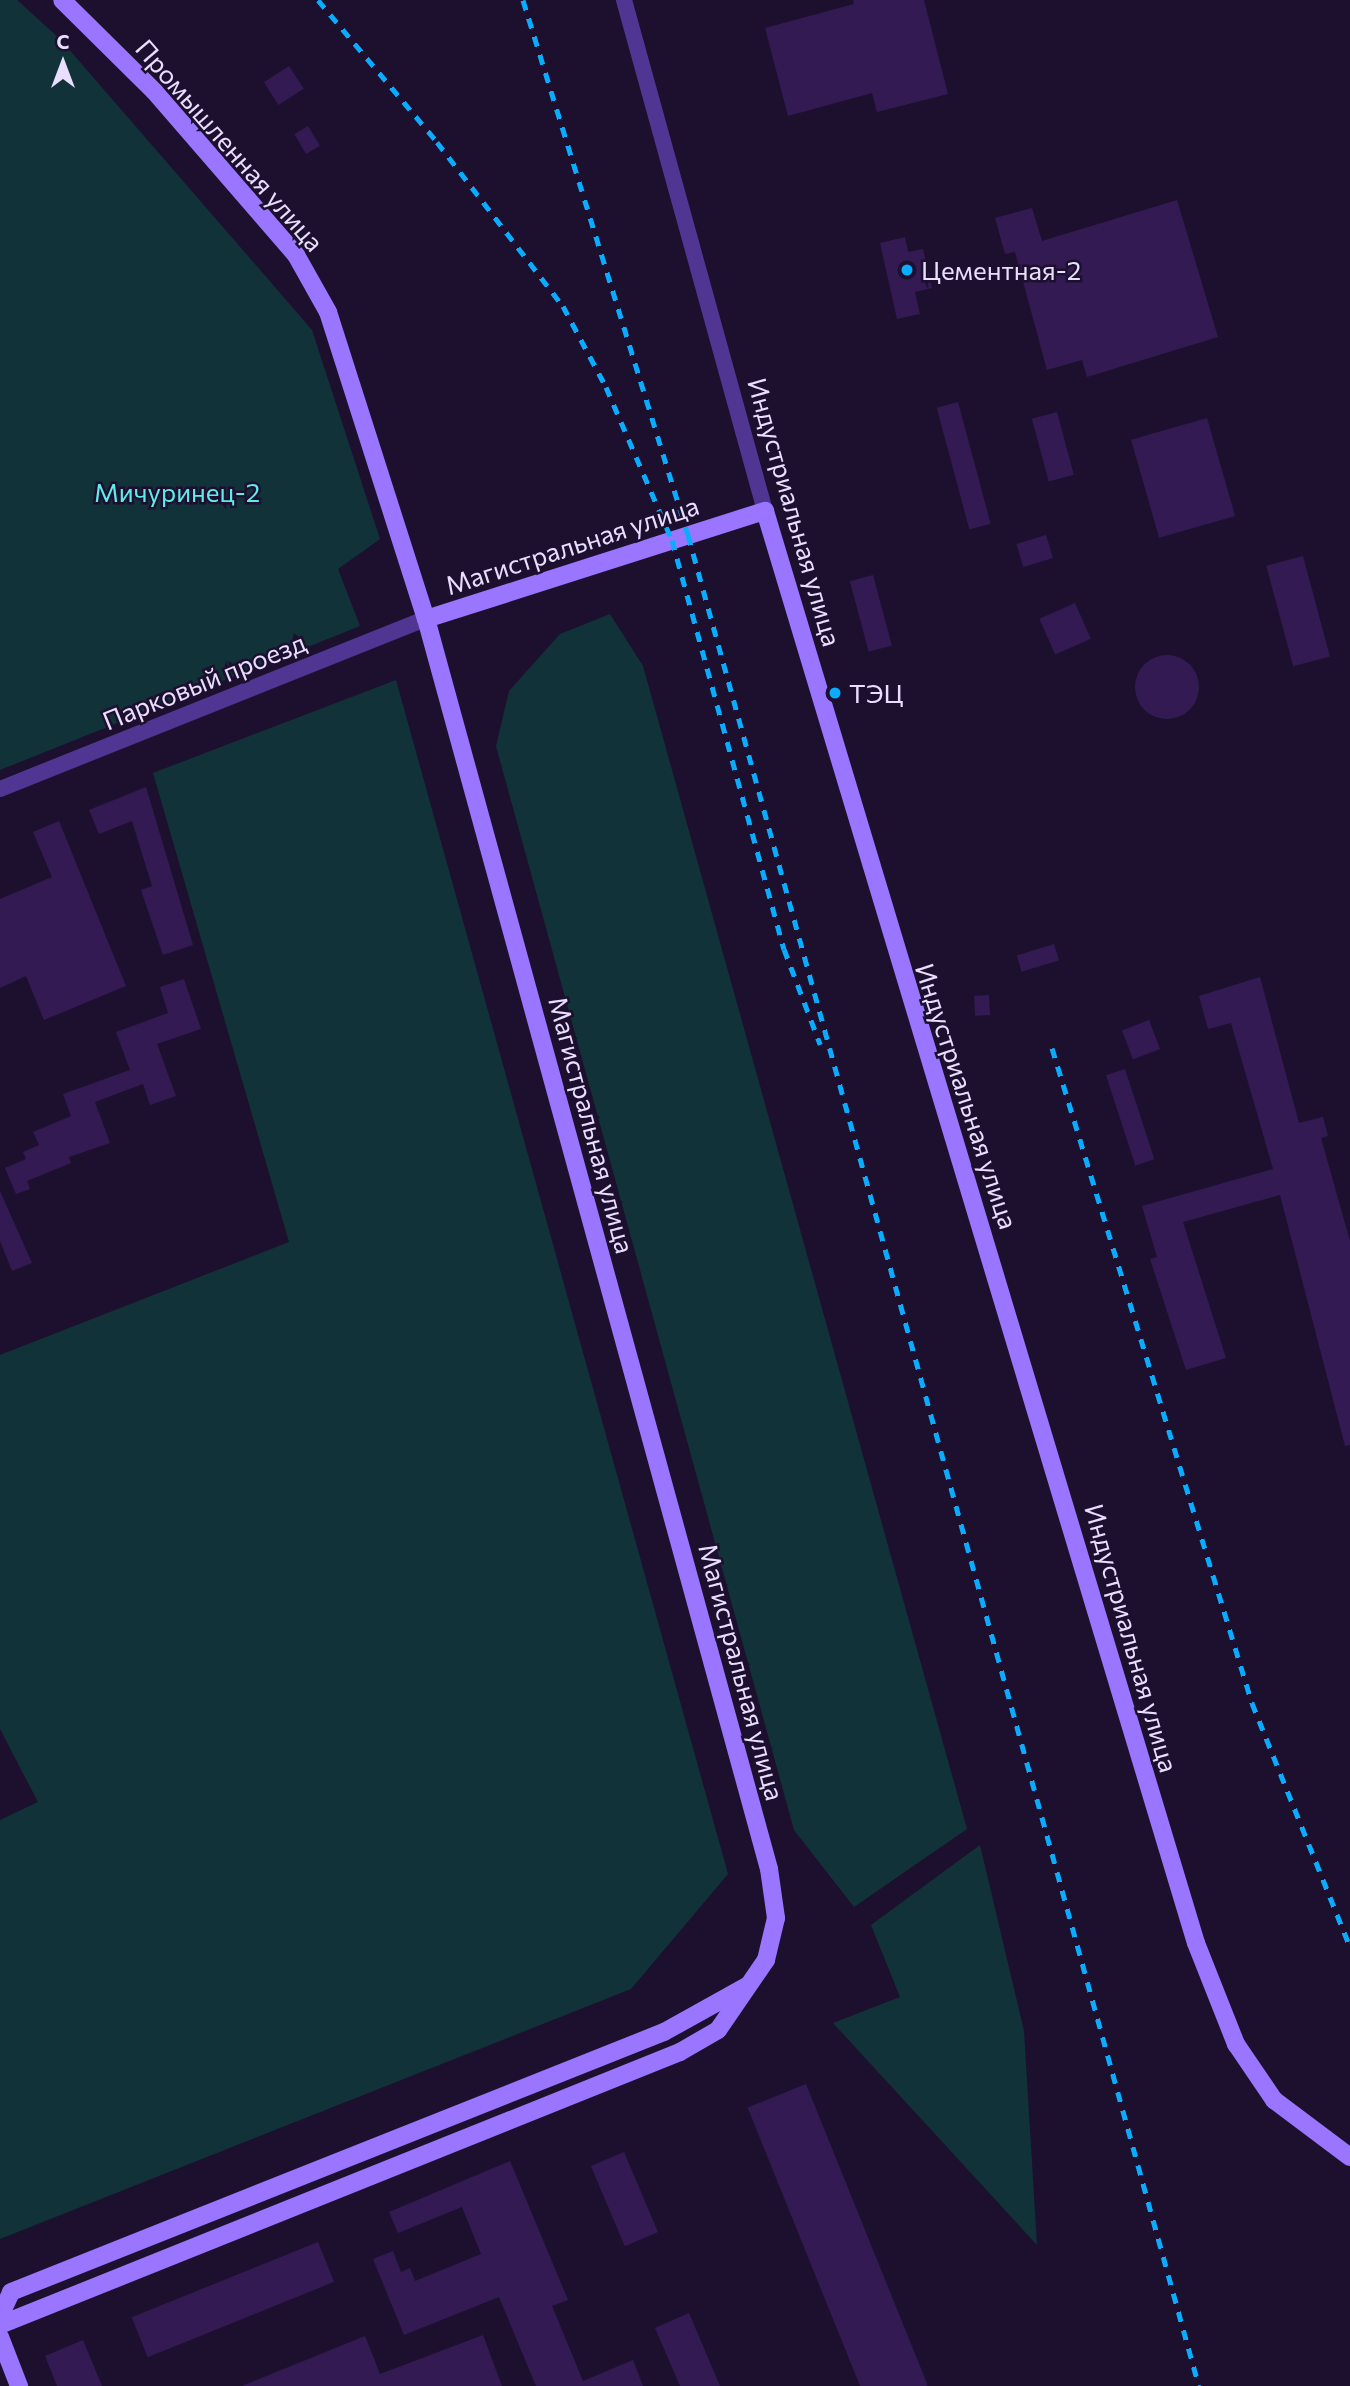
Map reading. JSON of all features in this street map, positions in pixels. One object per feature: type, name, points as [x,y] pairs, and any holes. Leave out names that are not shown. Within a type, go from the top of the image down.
[{"type":"street","name":"Промышленная улица","points":[[62,0],[154,91],[296,255],[328,312],[426,619]]},
{"type":"street","name":"Индустриальная улица","points":[[624,0],[765,511],[1196,1943],[1236,2044],[1275,2100],[1350,2157]]},
{"type":"street","name":"Магистральная улица","points":[[0,2325],[680,2052],[718,2030],[766,1960],[776,1918],[769,1869],[426,619],[765,511]]},
{"type":"street","name":"Парковый проезд","points":[[0,789],[426,619]]},
{"type":"street","points":[[0,2316],[10,2292],[664,2032],[748,1986]]},
{"type":"street","points":[[0,2337],[19,2386]]},
{"type":"green space","name":"Мичуринец-2","points":[[0,0],[17,0],[60,39],[312,330],[380,539],[338,569],[360,626],[0,770]]},
{"type":"green space","points":[[610,614],[643,666],[967,1829],[854,1907],[794,1830],[496,746],[509,691],[560,634]]},
{"type":"green space","points":[[396,680],[728,1874],[631,1989],[0,2239],[0,1820],[38,1802],[0,1729],[0,1355],[289,1242],[153,773]]},
{"type":"green space","points":[[980,1845],[1024,2031],[1037,2245],[833,2023],[900,1997],[871,1925]]},
{"type":"building","points":[[853,0],[924,0],[948,94],[877,112],[872,93],[788,116],[765,28],[854,4]]},
{"type":"building","points":[[289,66],[304,89],[279,105],[264,82]]},
{"type":"building","points":[[308,126],[320,146],[306,154],[294,134]]},
{"type":"building","points":[[1177,200],[1218,337],[1087,377],[1082,360],[1047,370],[1015,252],[1005,254],[995,218],[1032,208],[1042,241]]},
{"type":"building","name":"Цементная-2","points":[[905,237],[908,252],[923,249],[932,288],[915,292],[920,314],[897,319],[880,243]]},
{"type":"building","points":[[958,402],[991,524],[969,529],[937,408]]},
{"type":"building","points":[[1057,412],[1074,475],[1049,482],[1032,419]]},
{"type":"building","points":[[1207,418],[1235,516],[1159,538],[1131,440]]},
{"type":"building","points":[[1046,535],[1053,558],[1023,567],[1016,544]]},
{"type":"building","points":[[1303,556],[1330,656],[1293,666],[1266,566]]},
{"type":"building","points":[[873,575],[892,646],[869,652],[850,581]]},
{"type":"building","points":[[1075,603],[1091,639],[1055,654],[1039,619]]},
{"type":"building","points":[[1161,655],[1173,655],[1190,664],[1197,675],[1197,699],[1190,710],[1173,719],[1161,719],[1149,714],[1140,705],[1135,693],[1135,681],[1140,669],[1149,660]]},
{"type":"building","points":[[146,787],[193,945],[163,955],[141,890],[152,886],[132,821],[99,834],[89,810]]},
{"type":"building","points":[[59,821],[126,986],[44,1020],[26,976],[0,988],[0,899],[52,877],[33,832]]},
{"type":"building","points":[[1054,944],[1059,960],[1022,972],[1017,955]]},
{"type":"building","points":[[1260,977],[1299,1123],[1323,1117],[1328,1136],[1321,1138],[1350,1241],[1350,1445],[1345,1446],[1280,1195],[1183,1222],[1226,1358],[1186,1370],[1150,1259],[1157,1257],[1142,1206],[1273,1169],[1231,1023],[1208,1029],[1199,996]]},
{"type":"building","points":[[184,979],[201,1029],[157,1044],[176,1096],[150,1105],[143,1084],[95,1102],[110,1143],[69,1157],[71,1163],[27,1181],[30,1189],[16,1194],[5,1168],[26,1159],[23,1152],[39,1145],[33,1132],[71,1116],[63,1094],[130,1070],[116,1032],[168,1013],[160,987]]},
{"type":"building","points":[[989,995],[990,1015],[975,1016],[974,996]]},
{"type":"building","points":[[1149,1020],[1160,1049],[1133,1059],[1122,1030]]},
{"type":"building","points":[[1125,1069],[1154,1159],[1135,1166],[1106,1075]]},
{"type":"building","points":[[0,1191],[32,1263],[12,1271],[0,1241]]},
{"type":"building","points":[[806,2084],[928,2385],[860,2386],[748,2108]]},
{"type":"building","points":[[624,2152],[658,2232],[625,2246],[591,2166]]},
{"type":"building","points":[[510,2161],[568,2300],[552,2306],[583,2381],[633,2360],[643,2386],[536,2386],[499,2297],[404,2335],[373,2259],[393,2251],[401,2272],[410,2268],[415,2281],[481,2254],[462,2207],[398,2233],[389,2212]]},
{"type":"building","points":[[318,2242],[334,2282],[148,2357],[132,2317]]},
{"type":"building","points":[[689,2313],[720,2386],[680,2386],[655,2328]]},
{"type":"building","points":[[483,2335],[502,2386],[242,2386],[365,2336],[380,2374]]},
{"type":"building","points":[[83,2340],[102,2386],[57,2386],[45,2356]]},
{"type":"railway","points":[[318,0],[437,142],[563,306],[606,387],[672,540],[784,949],[820,1044]]},
{"type":"railway","points":[[523,0],[688,535],[1199,2386]]},
{"type":"railway","points":[[1052,1048],[1252,1703],[1350,1947]]},
{"type":"place","name":"Цементная-2","points":[[907,270]]},
{"type":"place","name":"ТЭЦ","points":[[835,693]]}]
